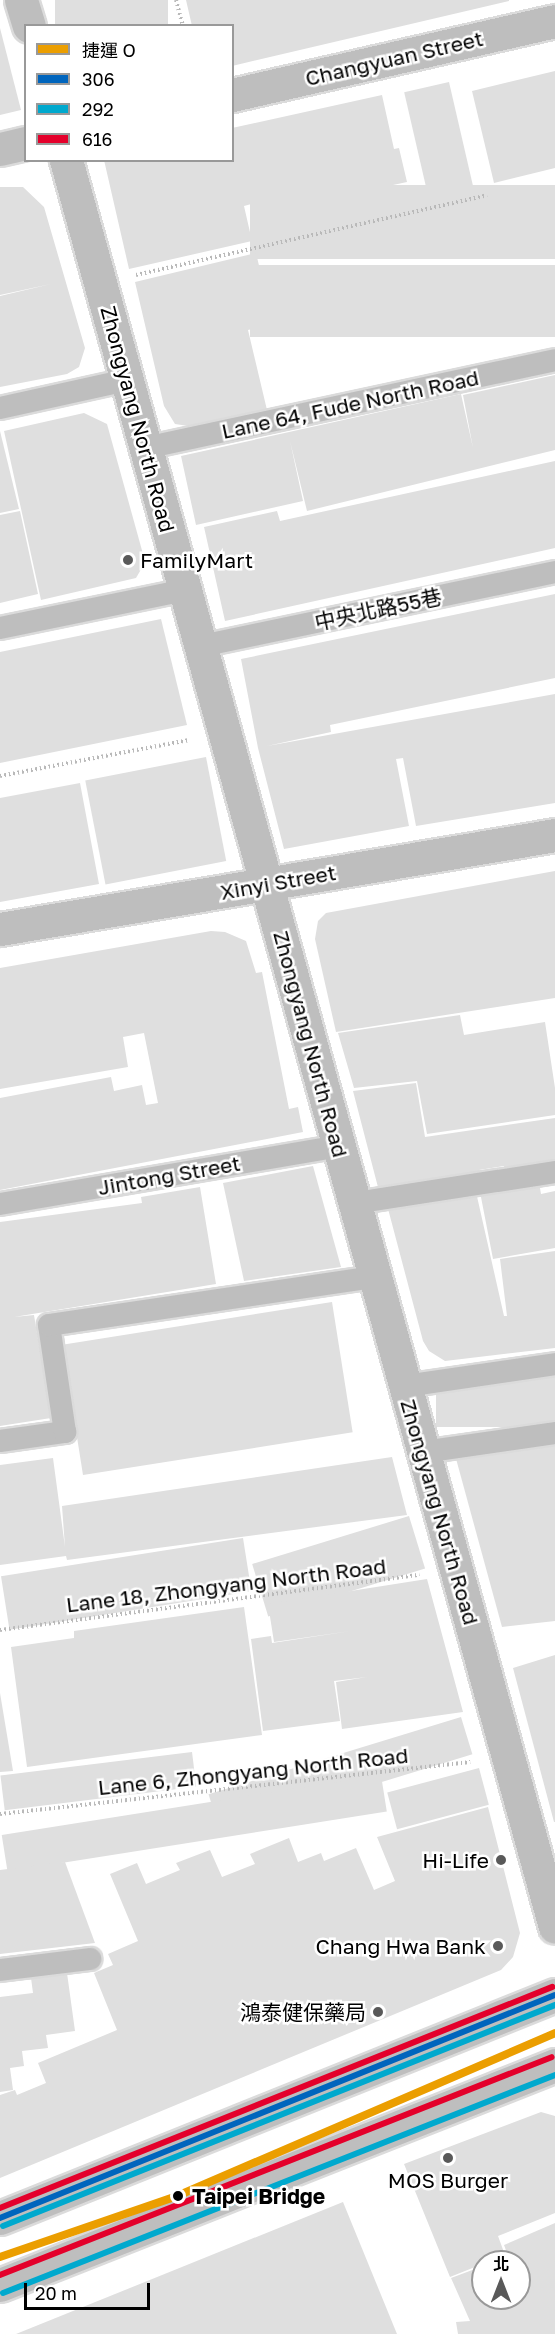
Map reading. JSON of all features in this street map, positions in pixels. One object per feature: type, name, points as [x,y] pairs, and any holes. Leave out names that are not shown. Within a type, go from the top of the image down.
[{"type":"street","points":[[21,0],[28,24]]},
{"type":"street","name":"Changyuan Street","points":[[234,95],[555,21]]},
{"type":"street","points":[[0,149],[24,143]]},
{"type":"street","name":"Zhongyang North Road","points":[[67,162],[555,1927]]},
{"type":"street","name":"Xinyi Street","points":[[0,929],[555,835]]},
{"type":"street","points":[[0,2218],[555,1995]]},
{"type":"street","points":[[0,2285],[555,2065]]},
{"type":"lane","name":"Lane 64, Fude North Road","points":[[145,448],[555,360]]},
{"type":"lane","points":[[0,408],[127,381]]},
{"type":"lane","name":"中央北路55巷","points":[[201,646],[555,572]]},
{"type":"lane","points":[[0,628],[185,590]]},
{"type":"lane","name":"Jintong Street","points":[[0,1204],[339,1146]]},
{"type":"lane","points":[[355,1203],[555,1172]]},
{"type":"lane","points":[[0,1441],[65,1432],[49,1325],[375,1277]]},
{"type":"lane","points":[[405,1386],[555,1364]]},
{"type":"lane","points":[[423,1452],[555,1433]]},
{"type":"lane","points":[[0,1970],[90,1959]]},
{"type":"path","points":[[176,0],[182,24]]},
{"type":"path","points":[[100,284],[488,195]]},
{"type":"path","points":[[0,776],[225,733]]},
{"type":"path","name":"Lane 18, Zhongyang North Road","points":[[0,1630],[456,1570]]},
{"type":"path","name":"Lane 6, Zhongyang North Road","points":[[0,1814],[508,1758]]},
{"type":"building","points":[[55,0],[168,0],[168,24],[55,24]]},
{"type":"building","points":[[186,0],[509,0],[234,66],[234,24],[192,24]]},
{"type":"building","points":[[0,28],[21,110],[0,115]]},
{"type":"building","points":[[555,71],[555,168],[494,183],[472,91]]},
{"type":"building","points":[[449,82],[474,192],[430,202],[404,92]]},
{"type":"building","points":[[382,95],[394,149],[399,148],[407,182],[393,185],[398,206],[270,235],[263,201],[244,206],[252,241],[129,269],[104,162],[234,162],[234,128]]},
{"type":"building","points":[[250,185],[555,185],[555,259],[250,259]]},
{"type":"building","points":[[0,187],[23,187],[44,207],[85,348],[79,367],[67,374],[0,387],[0,296],[51,284],[0,295]]},
{"type":"building","points":[[256,253],[273,324],[248,330],[267,410],[195,427],[175,424],[164,406],[135,282]]},
{"type":"building","points":[[250,265],[555,265],[555,337],[250,337]]},
{"type":"building","points":[[555,375],[555,450],[307,511],[290,441],[303,501],[196,525],[181,456],[461,394],[473,448],[463,395]]},
{"type":"building","points":[[84,413],[107,424],[143,554],[143,566],[136,578],[41,600],[4,431]]},
{"type":"building","points":[[0,431],[19,509],[0,513]]},
{"type":"building","points":[[555,461],[555,548],[225,621],[204,527],[277,511],[280,521]]},
{"type":"building","points":[[20,511],[38,594],[0,603],[0,515]]},
{"type":"building","points":[[555,594],[555,678],[330,725],[331,732],[267,746],[555,694],[555,803],[416,826],[403,758],[396,759],[409,826],[284,849],[258,748],[241,659]]},
{"type":"building","points":[[161,619],[187,725],[0,763],[0,652]]},
{"type":"building","points":[[206,757],[226,861],[105,885],[85,780]]},
{"type":"building","points":[[80,783],[99,884],[0,902],[0,798]]},
{"type":"building","points":[[555,871],[555,998],[336,1032],[315,939],[318,921],[326,913]]},
{"type":"building","points":[[211,931],[225,932],[246,941],[256,973],[262,972],[289,1109],[298,1107],[303,1132],[0,1190],[0,1098],[111,1077],[114,1091],[142,1085],[146,1105],[158,1103],[144,1033],[123,1037],[128,1067],[0,1089],[0,968]]},
{"type":"building","points":[[460,1015],[464,1035],[545,1022],[555,1088],[555,1115],[427,1134],[417,1081],[354,1088],[338,1033]]},
{"type":"building","points":[[416,1083],[425,1137],[555,1118],[555,1163],[506,1174],[504,1166],[479,1170],[480,1179],[380,1195],[353,1091]]},
{"type":"building","points":[[313,1166],[341,1267],[244,1281],[223,1183]]},
{"type":"building","points":[[539,1182],[541,1194],[555,1191],[555,1248],[493,1259],[480,1192]]},
{"type":"building","points":[[200,1187],[216,1284],[14,1317],[34,1315],[51,1418],[0,1426],[0,1222],[142,1203],[141,1197]]},
{"type":"building","points":[[476,1192],[504,1316],[507,1316],[500,1259],[555,1251],[555,1348],[445,1361],[429,1351],[423,1341],[387,1205]]},
{"type":"building","points":[[332,1302],[353,1432],[83,1475],[62,1345]]},
{"type":"building","points":[[436,1373],[555,1373],[555,1427],[436,1427]]},
{"type":"building","points":[[555,1442],[555,1621],[502,1627],[455,1455]]},
{"type":"building","points":[[392,1457],[407,1515],[67,1560],[66,1556],[0,1565],[0,1465],[53,1458],[65,1547],[62,1506]]},
{"type":"building","points":[[409,1516],[425,1569],[268,1617],[252,1564]]},
{"type":"building","points":[[243,1538],[251,1591],[9,1630],[1,1576]]},
{"type":"building","points":[[427,1579],[463,1712],[342,1729],[336,1682],[367,1677],[334,1681],[340,1721],[263,1731],[251,1639],[271,1636],[272,1643],[351,1631],[274,1642],[268,1604]]},
{"type":"building","points":[[244,1607],[262,1735],[27,1767],[11,1647],[74,1638],[74,1631]]},
{"type":"building","points":[[555,1655],[555,1822],[554,1822],[513,1668]]},
{"type":"building","points":[[0,1693],[13,1771],[0,1772]]},
{"type":"building","points":[[461,1717],[472,1754],[220,1831],[209,1794]]},
{"type":"building","points":[[192,1752],[196,1787],[5,1810],[0,1776]]},
{"type":"building","points":[[479,1768],[489,1805],[397,1829],[387,1793]]},
{"type":"building","points":[[381,1775],[387,1812],[8,1872],[2,1835]]},
{"type":"building","points":[[488,1807],[520,1933],[513,1957],[501,1970],[0,2178],[0,2095],[15,2090],[17,2095],[46,2083],[38,2063],[117,2030],[94,1973],[113,1965],[108,1954],[138,1941],[110,1874],[137,1863],[146,1884],[180,1870],[176,1863],[210,1850],[222,1877],[255,1864],[250,1854],[289,1838],[298,1862],[321,1853],[324,1861],[356,1848],[374,1890],[395,1881],[377,1837]]},
{"type":"building","points":[[65,1862],[95,1943],[0,1954],[0,1870]]},
{"type":"building","points":[[67,1973],[75,2031],[46,2035],[48,2048],[22,2051],[24,2066],[10,2068],[13,2090],[0,2092],[0,1997],[33,1993],[31,1978]]},
{"type":"building","points":[[541,2112],[555,2116],[555,2213],[498,2236],[503,2250],[471,2250],[471,2269],[450,2277],[404,2164]]},
{"type":"building","points":[[343,2202],[397,2334],[16,2334]]},
{"type":"building","points":[[555,2223],[555,2334],[458,2334],[456,2322],[470,2321],[451,2278],[471,2270],[471,2310],[531,2310],[531,2250],[506,2250],[504,2245]]},
{"type":"metro line","name":"O","points":[[0,2257],[177,2196],[555,2033]]},
{"type":"transit line","name":"616","points":[[0,2208],[552,1987]]},
{"type":"transit line","name":"306","points":[[0,2218],[555,1995]]},
{"type":"transit line","name":"292","points":[[3,2226],[555,2005]]},
{"type":"transit line","name":"616","points":[[0,2275],[552,2057]]},
{"type":"transit line","name":"292","points":[[3,2293],[555,2075]]},
{"type":"place","name":"FamilyMart","points":[[128,560]]},
{"type":"place","name":"Hi-Life","points":[[501,1860]]},
{"type":"place","name":"Chang Hwa Bank","points":[[498,1946]]},
{"type":"place","name":"鴻泰健保藥局","points":[[378,2012]]},
{"type":"place","name":"MOS Burger","points":[[448,2158]]},
{"type":"place","name":"Taipei Bridge","points":[[178,2196]]}]
